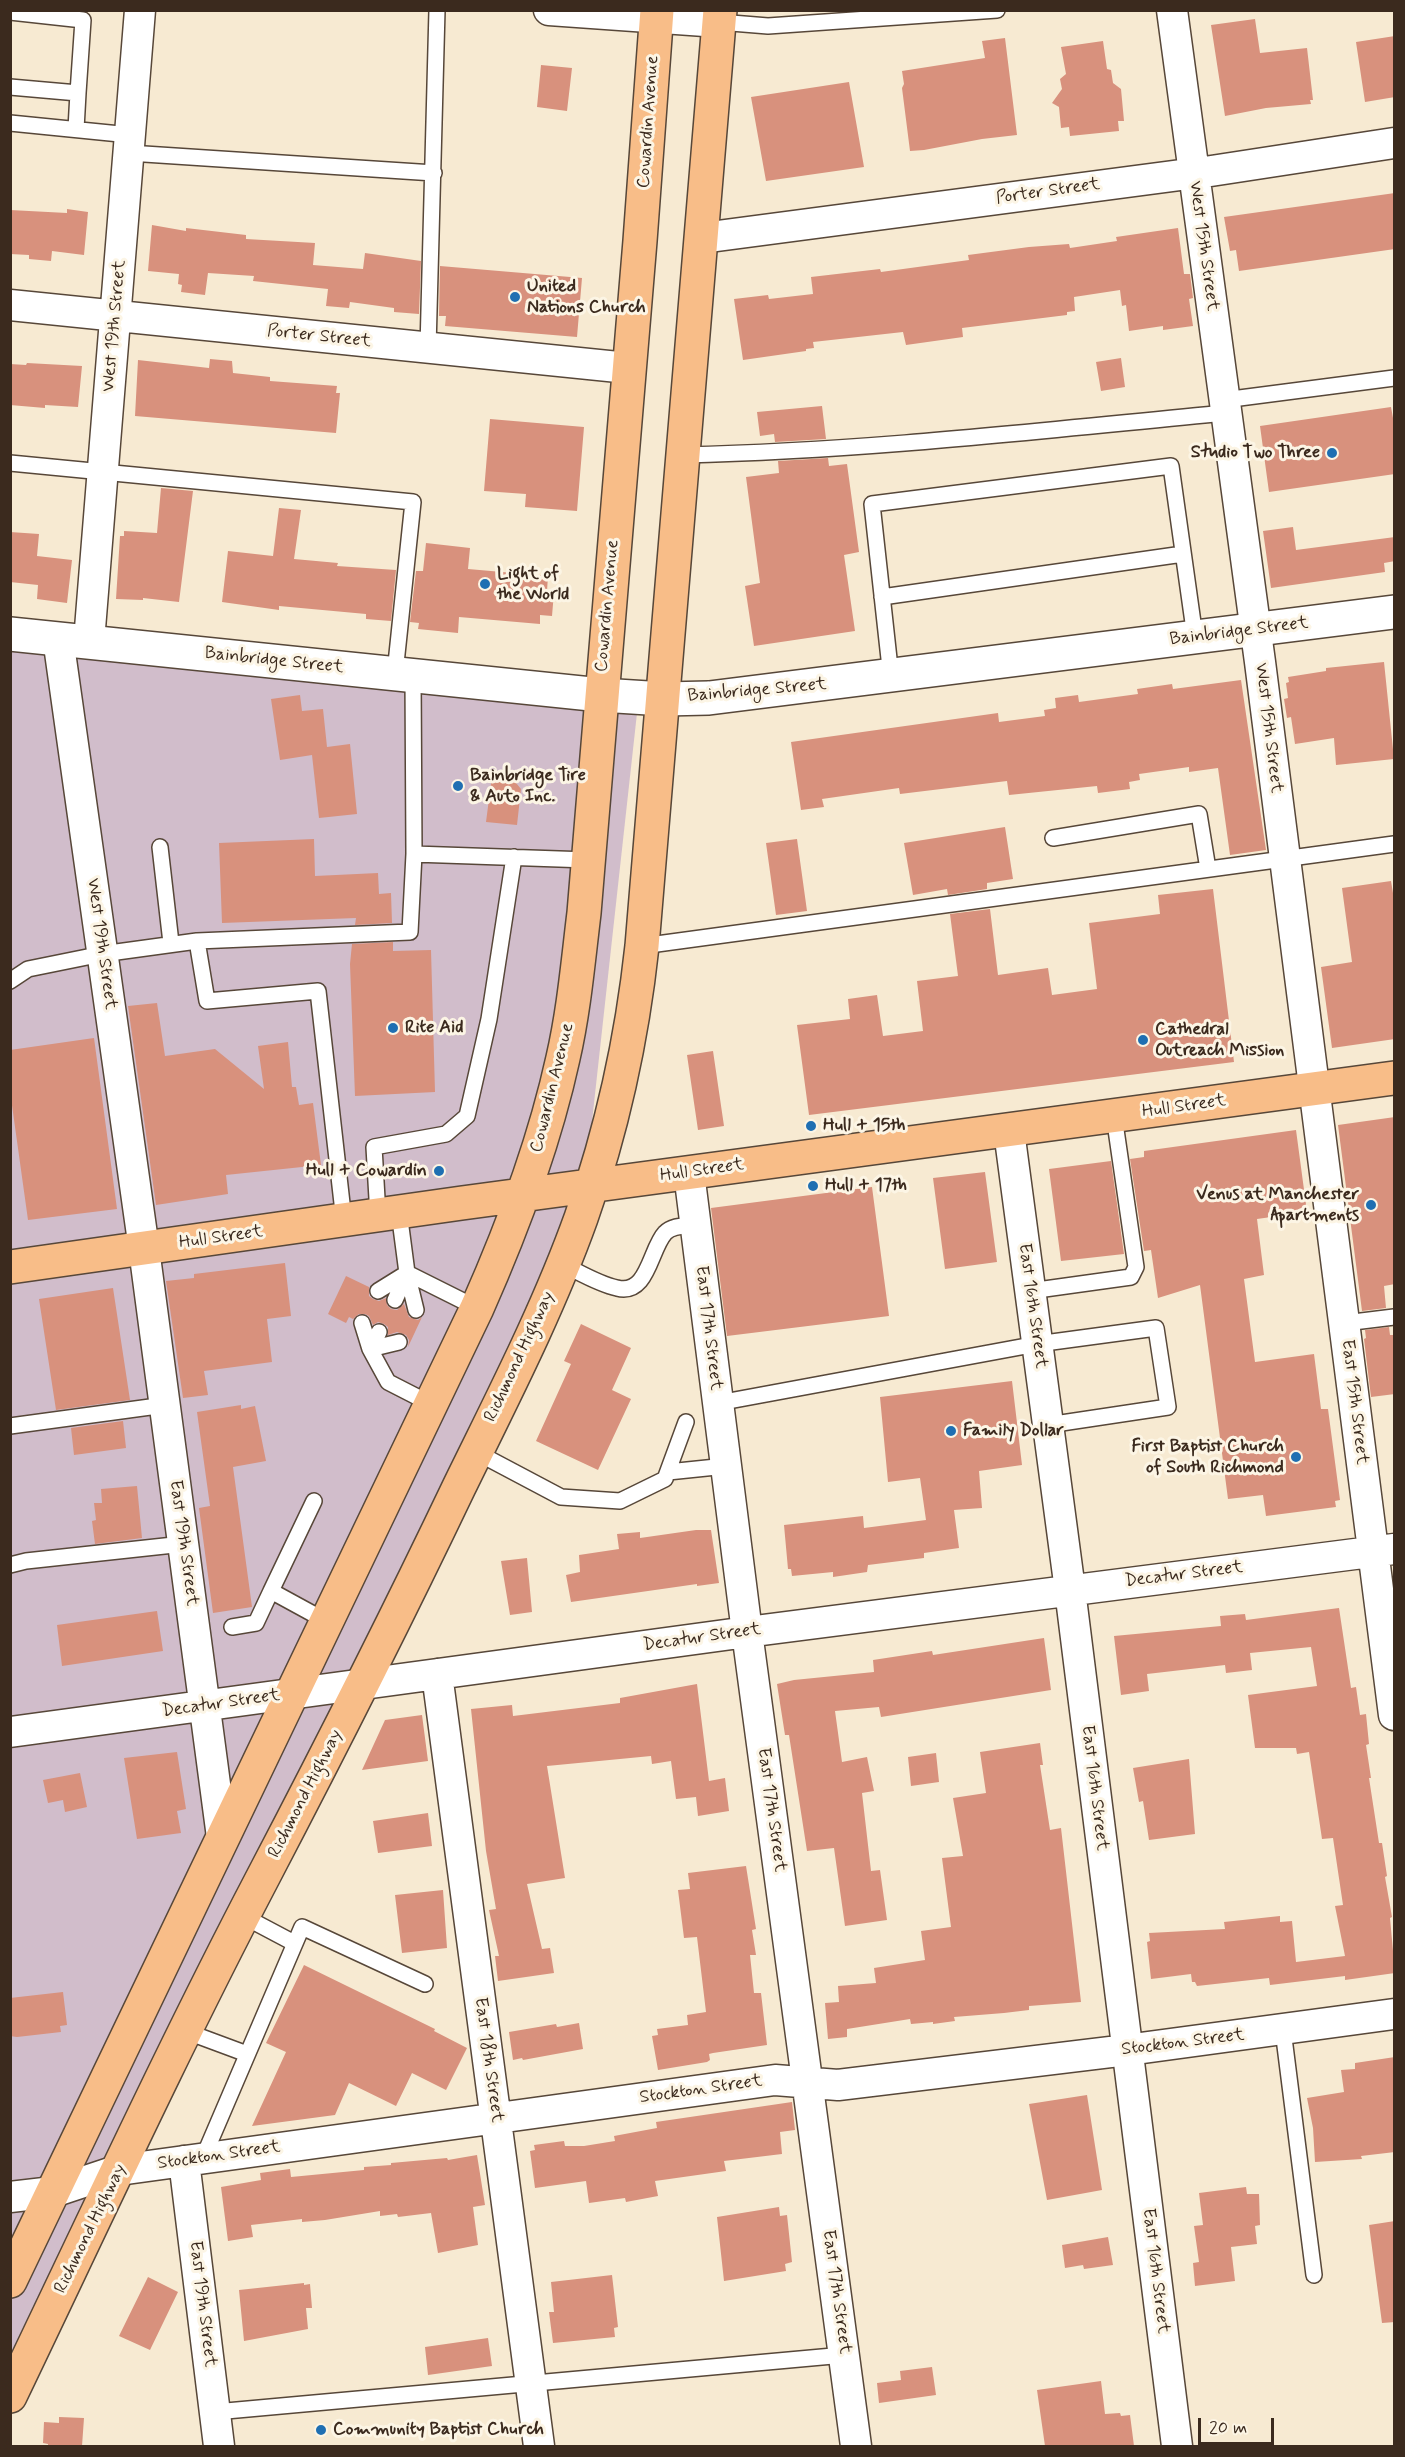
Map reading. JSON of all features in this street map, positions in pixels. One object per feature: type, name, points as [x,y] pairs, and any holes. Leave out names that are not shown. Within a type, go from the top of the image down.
[{"type":"main road","name":"Cowardin Avenue","points":[[523,1195],[542,1139],[567,1035],[581,936],[657,15]]},
{"type":"main road","points":[[591,1186],[623,1070],[642,946],[720,16]]},
{"type":"main road","name":"Hull Street","points":[[11,1262],[144,1249],[523,1195],[1395,1078]]},
{"type":"main road","name":"Richmond Highway","points":[[10,2396],[185,2031],[363,1684],[476,1452],[541,1314],[591,1186]]},
{"type":"main road","points":[[10,2281],[477,1308],[513,1227],[523,1195]]},
{"type":"street","name":"West 19th Street","points":[[140,10],[103,471],[73,640],[102,954],[144,1249]]},
{"type":"street","points":[[549,10],[720,16]]},
{"type":"street","name":"West 15th Street","points":[[1172,10],[1315,1088]]},
{"type":"street","name":"Porter Street","points":[[702,238],[1193,173],[1395,142]]},
{"type":"street","name":"Porter Street","points":[[10,305],[628,368]]},
{"type":"street","name":"Bainbridge Street","points":[[10,634],[602,695],[664,699],[725,698],[1395,612]]},
{"type":"street","name":"East 15th Street","points":[[1315,1088],[1345,1323],[1384,1550],[1395,1715]]},
{"type":"street","name":"East 16th Street","points":[[1009,1131],[1070,1590],[1177,2446]]},
{"type":"street","name":"East 17th Street","points":[[688,1173],[856,2446]]},
{"type":"street","name":"East 19th Street","points":[[144,1249],[222,1837]]},
{"type":"street","name":"Decatur Street","points":[[10,1732],[747,1632],[1384,1550]]},
{"type":"street","name":"East 18th Street","points":[[438,1674],[539,2446]]},
{"type":"street","name":"Stockton Street","points":[[10,2197],[53,2192],[119,2170],[775,2080],[838,2085],[1127,2050],[1395,2014]]},
{"type":"street","name":"East 19th Street","points":[[193,2160],[219,2446]]},
{"type":"lane","points":[[428,348],[437,10]]},
{"type":"lane","points":[[768,26],[773,10]]},
{"type":"lane","points":[[720,16],[768,26],[997,10]]},
{"type":"lane","points":[[10,12],[83,20],[76,129]]},
{"type":"lane","points":[[10,87],[78,93]]},
{"type":"lane","points":[[10,123],[76,129],[129,144],[434,173]]},
{"type":"lane","points":[[684,455],[750,454],[882,445],[1225,406],[1395,378]]},
{"type":"lane","points":[[10,463],[413,502],[404,674],[414,854],[410,932],[171,944],[102,954],[28,969],[10,981]]},
{"type":"lane","points":[[891,677],[872,504],[1171,466],[1195,637]]},
{"type":"lane","points":[[882,597],[1183,554]]},
{"type":"lane","points":[[1053,838],[1199,813],[1208,869]]},
{"type":"lane","points":[[642,946],[1395,844]]},
{"type":"lane","points":[[160,847],[171,944]]},
{"type":"lane","points":[[414,854],[588,860]]},
{"type":"lane","points":[[416,1310],[389,1214],[374,1147],[446,1134],[467,1116],[489,1019],[514,857]]},
{"type":"lane","points":[[197,941],[207,1001],[318,992],[344,1221]]},
{"type":"lane","points":[[1030,1291],[1131,1277],[1136,1267],[1114,1116]]},
{"type":"lane","points":[[562,1264],[619,1289],[630,1287],[638,1282],[647,1269],[664,1233],[672,1228],[695,1225]]},
{"type":"lane","points":[[407,1273],[477,1308]]},
{"type":"lane","points":[[378,1292],[407,1273]]},
{"type":"lane","points":[[395,1300],[407,1273]]},
{"type":"lane","points":[[1345,1323],[1395,1317]]},
{"type":"lane","points":[[362,1323],[370,1349],[388,1382],[431,1404]]},
{"type":"lane","points":[[718,1403],[1037,1344],[1156,1328],[1168,1407],[1048,1425]]},
{"type":"lane","points":[[370,1349],[379,1332]]},
{"type":"lane","points":[[370,1349],[399,1342]]},
{"type":"lane","points":[[10,1426],[165,1405]]},
{"type":"lane","points":[[476,1452],[561,1497],[620,1501],[665,1479],[686,1422]]},
{"type":"lane","points":[[668,1472],[726,1466]]},
{"type":"lane","points":[[232,1627],[256,1623],[314,1501]]},
{"type":"lane","points":[[10,1565],[26,1561],[183,1544]]},
{"type":"lane","points":[[272,1591],[326,1621]]},
{"type":"lane","points":[[243,1916],[294,1943]]},
{"type":"lane","points":[[193,2160],[247,2054],[302,1927],[425,1984]]},
{"type":"lane","points":[[1283,2030],[1314,2275]]},
{"type":"lane","points":[[185,2031],[247,2054]]},
{"type":"lane","points":[[215,2412],[844,2355]]},
{"type":"shaded area","points":[[11,638],[638,704],[582,1212],[11,2380]]},
{"type":"building","points":[[1255,19],[1260,53],[1307,48],[1313,100],[1310,100],[1311,104],[1266,108],[1225,116],[1211,25]]},
{"type":"building","points":[[1395,36],[1395,97],[1365,102],[1356,42]]},
{"type":"building","points":[[1005,38],[1017,135],[910,151],[902,71],[985,58],[982,41]]},
{"type":"building","points":[[1103,41],[1107,69],[1111,70],[1113,83],[1121,89],[1124,121],[1118,121],[1119,131],[1070,136],[1069,127],[1061,128],[1059,107],[1052,103],[1062,89],[1060,79],[1066,74],[1061,47]]},
{"type":"building","points":[[541,65],[572,68],[567,111],[537,107]]},
{"type":"building","points":[[849,82],[864,167],[766,181],[751,97]]},
{"type":"building","points":[[1395,193],[1395,249],[1239,271],[1236,250],[1230,251],[1224,217]]},
{"type":"building","points":[[67,209],[88,212],[84,255],[52,251],[51,261],[29,259],[29,255],[10,254],[10,210],[67,213]]},
{"type":"building","points":[[152,225],[186,231],[186,228],[246,235],[246,239],[315,243],[313,265],[363,269],[365,253],[421,261],[419,314],[394,312],[394,308],[350,302],[349,308],[326,306],[328,289],[253,281],[254,276],[208,273],[205,295],[181,292],[182,285],[178,284],[179,274],[148,271]]},
{"type":"building","points":[[1178,228],[1184,274],[1190,274],[1193,298],[1189,299],[1193,326],[1163,330],[1163,326],[1129,331],[1126,305],[1122,306],[1120,290],[1074,297],[1075,311],[1067,312],[1067,315],[962,328],[963,337],[906,345],[903,332],[813,342],[814,348],[806,349],[806,351],[743,360],[734,299],[768,295],[769,299],[813,294],[811,277],[880,269],[881,272],[969,260],[968,255],[1029,247],[1069,244],[1070,248],[1117,241],[1116,237]]},
{"type":"building","points":[[440,266],[582,278],[577,337],[445,326],[446,316],[439,316]]},
{"type":"building","points":[[1121,358],[1125,387],[1101,391],[1096,362]]},
{"type":"building","points":[[210,359],[232,361],[233,373],[270,377],[270,381],[337,386],[336,393],[340,393],[336,433],[135,416],[138,360],[209,368]]},
{"type":"building","points":[[27,363],[82,366],[78,407],[45,405],[45,408],[10,405],[10,364],[26,365]]},
{"type":"building","points":[[822,406],[826,439],[775,442],[774,434],[760,436],[757,412]]},
{"type":"building","points":[[1391,407],[1395,429],[1395,474],[1269,492],[1260,426]]},
{"type":"building","points":[[490,419],[584,427],[577,511],[525,507],[526,494],[484,491]]},
{"type":"building","points":[[828,458],[829,466],[847,464],[859,552],[844,555],[855,631],[754,646],[745,586],[760,583],[746,477],[779,473],[778,461]]},
{"type":"building","points":[[161,488],[193,491],[179,602],[143,598],[143,600],[116,599],[120,536],[124,536],[124,531],[157,533]]},
{"type":"building","points":[[279,508],[301,510],[294,559],[338,563],[337,566],[396,570],[391,621],[366,619],[366,614],[279,606],[279,610],[222,602],[228,551],[273,556]]},
{"type":"building","points":[[1293,527],[1296,550],[1395,537],[1395,561],[1384,563],[1385,572],[1271,588],[1263,531]]},
{"type":"building","points":[[10,532],[39,534],[37,556],[72,560],[67,603],[37,599],[38,585],[10,582]]},
{"type":"building","name":"Light of the World","points":[[426,543],[470,548],[468,569],[548,576],[547,591],[554,592],[552,616],[540,615],[540,624],[459,617],[458,633],[418,629],[419,623],[410,622],[416,571],[423,571]]},
{"type":"building","points":[[1384,662],[1394,759],[1336,765],[1334,738],[1295,744],[1291,717],[1287,718],[1284,699],[1288,698],[1286,683],[1289,682],[1288,677],[1326,671],[1326,668]]},
{"type":"building","points":[[1241,680],[1266,850],[1230,855],[1218,768],[1189,772],[1189,767],[1139,774],[1140,780],[1129,782],[1130,789],[1098,793],[1097,786],[1009,795],[1007,781],[900,794],[899,788],[822,799],[824,807],[801,810],[791,742],[998,713],[999,722],[1045,716],[1044,710],[1056,708],[1055,698],[1078,695],[1079,702],[1138,694],[1137,689],[1172,684],[1173,689]]},
{"type":"building","points":[[300,695],[302,711],[323,709],[327,747],[350,744],[357,814],[319,818],[312,755],[280,760],[271,699]]},
{"type":"building","points":[[492,776],[512,778],[521,789],[517,825],[486,822]]},
{"type":"building","points":[[1005,827],[1013,879],[987,883],[987,889],[948,895],[947,889],[913,895],[904,843]]},
{"type":"building","points":[[314,839],[315,876],[378,873],[379,894],[391,893],[392,923],[355,925],[356,918],[222,923],[219,843]]},
{"type":"building","points":[[797,839],[807,911],[776,915],[766,843]]},
{"type":"building","points":[[1391,881],[1395,905],[1395,1039],[1332,1048],[1321,967],[1352,962],[1342,888]]},
{"type":"building","points":[[1213,889],[1234,1062],[809,1115],[797,1025],[850,1019],[848,999],[877,995],[883,1036],[923,1031],[917,981],[958,976],[950,914],[990,909],[998,975],[1048,968],[1052,995],[1097,989],[1089,923],[1160,914],[1158,895]]},
{"type":"building","name":"Rite Aid","points":[[393,942],[393,951],[431,950],[435,1092],[355,1096],[350,964],[352,944]]},
{"type":"building","points":[[157,1003],[165,1056],[215,1049],[264,1089],[258,1046],[288,1042],[292,1087],[296,1087],[299,1105],[313,1103],[321,1165],[226,1175],[228,1194],[156,1205],[128,1006]]},
{"type":"building","points":[[94,1038],[117,1209],[28,1220],[10,1091],[10,1050]]},
{"type":"building","points":[[713,1051],[724,1126],[698,1130],[687,1055]]},
{"type":"building","name":"Venus at Manchester Apartments","points":[[1395,1117],[1395,1284],[1384,1286],[1386,1308],[1362,1311],[1338,1125]]},
{"type":"building","points":[[1296,1130],[1307,1212],[1257,1219],[1264,1275],[1244,1279],[1255,1362],[1314,1354],[1321,1409],[1328,1409],[1340,1500],[1335,1501],[1336,1507],[1266,1516],[1263,1495],[1228,1499],[1200,1285],[1158,1298],[1151,1250],[1144,1251],[1130,1159],[1144,1157],[1144,1151]]},
{"type":"building","points":[[1111,1161],[1124,1254],[1061,1261],[1049,1169]]},
{"type":"building","points":[[985,1172],[997,1262],[945,1269],[933,1178]]},
{"type":"building","points":[[872,1187],[889,1316],[727,1336],[711,1208]]},
{"type":"building","points":[[285,1263],[291,1316],[267,1319],[272,1362],[204,1371],[208,1395],[183,1398],[166,1281],[194,1278],[194,1274]]},
{"type":"building","points":[[346,1276],[369,1287],[369,1296],[373,1299],[379,1301],[386,1298],[387,1305],[391,1309],[397,1310],[404,1304],[409,1317],[418,1320],[422,1317],[408,1347],[409,1340],[406,1335],[397,1332],[388,1335],[388,1327],[378,1322],[373,1325],[369,1316],[365,1314],[359,1314],[353,1319],[349,1317],[346,1323],[328,1314]]},
{"type":"building","points":[[113,1288],[130,1400],[56,1410],[39,1299]]},
{"type":"building","points":[[581,1324],[631,1348],[612,1390],[631,1399],[598,1470],[536,1441],[571,1364],[564,1361]]},
{"type":"building","points":[[1389,1327],[1390,1335],[1395,1335],[1395,1394],[1371,1397],[1365,1330]]},
{"type":"building","points":[[1012,1381],[1022,1465],[979,1471],[982,1508],[954,1510],[959,1548],[924,1553],[924,1558],[868,1565],[867,1572],[833,1577],[833,1572],[792,1576],[791,1569],[788,1569],[784,1525],[863,1516],[864,1528],[926,1520],[920,1478],[888,1482],[880,1397]]},
{"type":"building","points":[[241,1405],[241,1409],[255,1406],[266,1461],[233,1467],[252,1607],[213,1613],[199,1508],[210,1506],[197,1412]]},
{"type":"building","points":[[123,1421],[126,1448],[74,1455],[71,1428]]},
{"type":"building","points":[[137,1486],[142,1538],[95,1544],[92,1521],[96,1520],[94,1503],[102,1503],[101,1489]]},
{"type":"building","points":[[711,1530],[719,1583],[697,1586],[697,1584],[571,1602],[566,1575],[580,1572],[579,1555],[619,1549],[617,1534],[640,1532],[640,1538]]},
{"type":"building","points":[[527,1558],[532,1612],[510,1615],[501,1561]]},
{"type":"building","points":[[1339,1608],[1351,1688],[1356,1687],[1360,1715],[1366,1714],[1369,1744],[1366,1745],[1371,1778],[1369,1778],[1379,1843],[1382,1843],[1387,1876],[1385,1877],[1392,1917],[1390,1918],[1395,1973],[1345,1980],[1345,1976],[1270,1985],[1269,1978],[1197,1986],[1195,1982],[1192,1982],[1191,1974],[1151,1979],[1147,1942],[1150,1941],[1149,1933],[1225,1929],[1224,1922],[1280,1916],[1280,1922],[1292,1921],[1296,1962],[1345,1956],[1335,1906],[1343,1905],[1333,1838],[1322,1839],[1309,1752],[1297,1754],[1296,1748],[1255,1748],[1248,1695],[1317,1686],[1311,1647],[1250,1653],[1252,1670],[1226,1673],[1225,1665],[1147,1674],[1149,1691],[1121,1695],[1114,1636],[1221,1626],[1220,1616],[1245,1614],[1246,1620]]},
{"type":"building","points":[[157,1611],[163,1651],[62,1666],[57,1625]]},
{"type":"building","points":[[1044,1638],[1051,1690],[881,1717],[879,1707],[835,1711],[842,1762],[867,1757],[874,1791],[862,1793],[871,1871],[880,1870],[887,1920],[845,1926],[834,1848],[807,1851],[789,1735],[785,1735],[777,1684],[794,1680],[874,1672],[873,1660],[932,1651],[933,1655]]},
{"type":"building","points":[[697,1684],[709,1781],[725,1778],[729,1811],[698,1816],[696,1797],[676,1799],[671,1761],[652,1764],[651,1756],[547,1766],[565,1878],[527,1884],[542,1949],[550,1948],[554,1973],[498,1981],[495,1956],[499,1956],[489,1910],[496,1909],[486,1851],[471,1709],[512,1705],[513,1716],[620,1703],[620,1698]]},
{"type":"building","points":[[422,1715],[428,1761],[362,1770],[385,1720]]},
{"type":"building","points":[[1040,1743],[1043,1765],[1040,1765],[1050,1830],[1061,1828],[1081,2002],[1029,2006],[1029,2010],[954,2017],[955,2021],[933,2024],[933,2022],[911,2024],[910,2019],[847,2029],[847,2037],[828,2039],[825,2003],[839,2002],[838,1986],[876,1983],[874,1968],[925,1960],[921,1931],[951,1927],[942,1858],[963,1856],[953,1798],[986,1793],[980,1752]]},
{"type":"building","points":[[177,1752],[186,1809],[177,1811],[181,1833],[137,1839],[124,1758]]},
{"type":"building","points":[[936,1753],[939,1782],[911,1786],[908,1757]]},
{"type":"building","points":[[1189,1759],[1195,1834],[1149,1840],[1143,1801],[1139,1802],[1133,1768]]},
{"type":"building","points":[[80,1773],[87,1807],[65,1812],[63,1800],[48,1803],[43,1780]]},
{"type":"building","points":[[428,1813],[432,1846],[378,1853],[373,1821]]},
{"type":"building","points":[[746,1866],[756,1929],[752,1930],[756,1955],[750,1955],[754,1993],[761,1993],[767,2045],[713,2053],[709,2054],[710,2060],[707,2062],[658,2070],[652,2036],[658,2035],[657,2029],[688,2025],[687,2015],[706,2012],[697,1937],[684,1938],[678,1890],[690,1889],[688,1873]]},
{"type":"building","points":[[443,1890],[447,1948],[402,1953],[395,1895]]},
{"type":"building","points":[[304,1965],[435,2029],[434,2031],[467,2048],[446,2090],[412,2073],[396,2106],[349,2083],[335,2115],[252,2126],[286,2052],[266,2043]]},
{"type":"building","points":[[63,1992],[67,2025],[60,2026],[61,2032],[10,2036],[10,1998]]},
{"type":"building","points":[[579,2023],[583,2049],[513,2060],[509,2032],[556,2024],[557,2027]]},
{"type":"building","points":[[1395,2057],[1395,2152],[1361,2156],[1362,2159],[1315,2162],[1313,2128],[1307,2098],[1344,2092],[1341,2070],[1355,2069],[1355,2063]]},
{"type":"building","points":[[1087,2095],[1102,2190],[1047,2200],[1029,2104]]},
{"type":"building","points":[[792,2102],[795,2130],[780,2132],[782,2154],[724,2161],[726,2171],[655,2181],[658,2196],[626,2202],[625,2198],[589,2203],[586,2181],[535,2188],[530,2151],[535,2150],[534,2145],[564,2141],[565,2146],[584,2146],[615,2141],[614,2136],[657,2128],[656,2122]]},
{"type":"building","points":[[477,2155],[485,2205],[473,2207],[478,2245],[438,2253],[431,2213],[398,2217],[397,2214],[380,2216],[380,2211],[325,2220],[302,2222],[302,2219],[251,2225],[253,2237],[228,2241],[221,2187],[261,2180],[260,2173],[290,2169],[291,2177],[364,2170],[364,2167],[391,2165],[391,2163],[447,2158],[448,2160]]},
{"type":"building","points":[[1246,2187],[1247,2194],[1259,2194],[1260,2225],[1255,2226],[1257,2244],[1231,2247],[1235,2281],[1195,2286],[1193,2263],[1199,2262],[1194,2226],[1203,2225],[1199,2193]]},
{"type":"building","points":[[779,2207],[780,2216],[787,2215],[792,2262],[785,2264],[786,2271],[724,2281],[717,2217]]},
{"type":"building","points":[[1395,2221],[1395,2322],[1382,2323],[1369,2225]]},
{"type":"building","points":[[1108,2237],[1113,2265],[1084,2269],[1083,2265],[1065,2268],[1062,2245]]},
{"type":"building","points":[[612,2275],[618,2327],[614,2328],[615,2337],[553,2343],[549,2312],[554,2312],[551,2282]]},
{"type":"building","points":[[148,2277],[178,2292],[150,2350],[119,2336]]},
{"type":"building","points":[[304,2283],[304,2285],[310,2284],[312,2308],[306,2308],[308,2329],[244,2341],[239,2290]]},
{"type":"building","points":[[488,2338],[492,2366],[428,2375],[425,2347]]},
{"type":"building","points":[[932,2367],[936,2395],[879,2403],[877,2383],[901,2380],[900,2371]]},
{"type":"building","points":[[1101,2381],[1105,2414],[1130,2415],[1134,2446],[1045,2446],[1037,2390]]},
{"type":"building","points":[[59,2417],[84,2418],[82,2446],[48,2446],[43,2443],[44,2422],[59,2423]]},
{"type":"place","name":"United Nations Church","points":[[515,297]]},
{"type":"place","name":"Studio Two Three","points":[[1332,453]]},
{"type":"place","name":"Light of the World","points":[[485,584]]},
{"type":"place","name":"Bainbridge Tire & Auto Inc.","points":[[458,786]]},
{"type":"place","name":"Rite Aid","points":[[393,1028]]},
{"type":"place","name":"Cathedral Outreach Mission","points":[[1143,1040]]},
{"type":"place","name":"Hull + 15th","points":[[811,1126]]},
{"type":"place","name":"Hull + Cowardin","points":[[439,1171]]},
{"type":"place","name":"Hull + 17th","points":[[813,1186]]},
{"type":"place","name":"Venus at Manchester Apartments","points":[[1371,1205]]},
{"type":"place","name":"Family Dollar","points":[[951,1431]]},
{"type":"place","name":"First Baptist Church of South Richmond","points":[[1296,1457]]},
{"type":"place","name":"Community Baptist Church","points":[[321,2430]]}]
